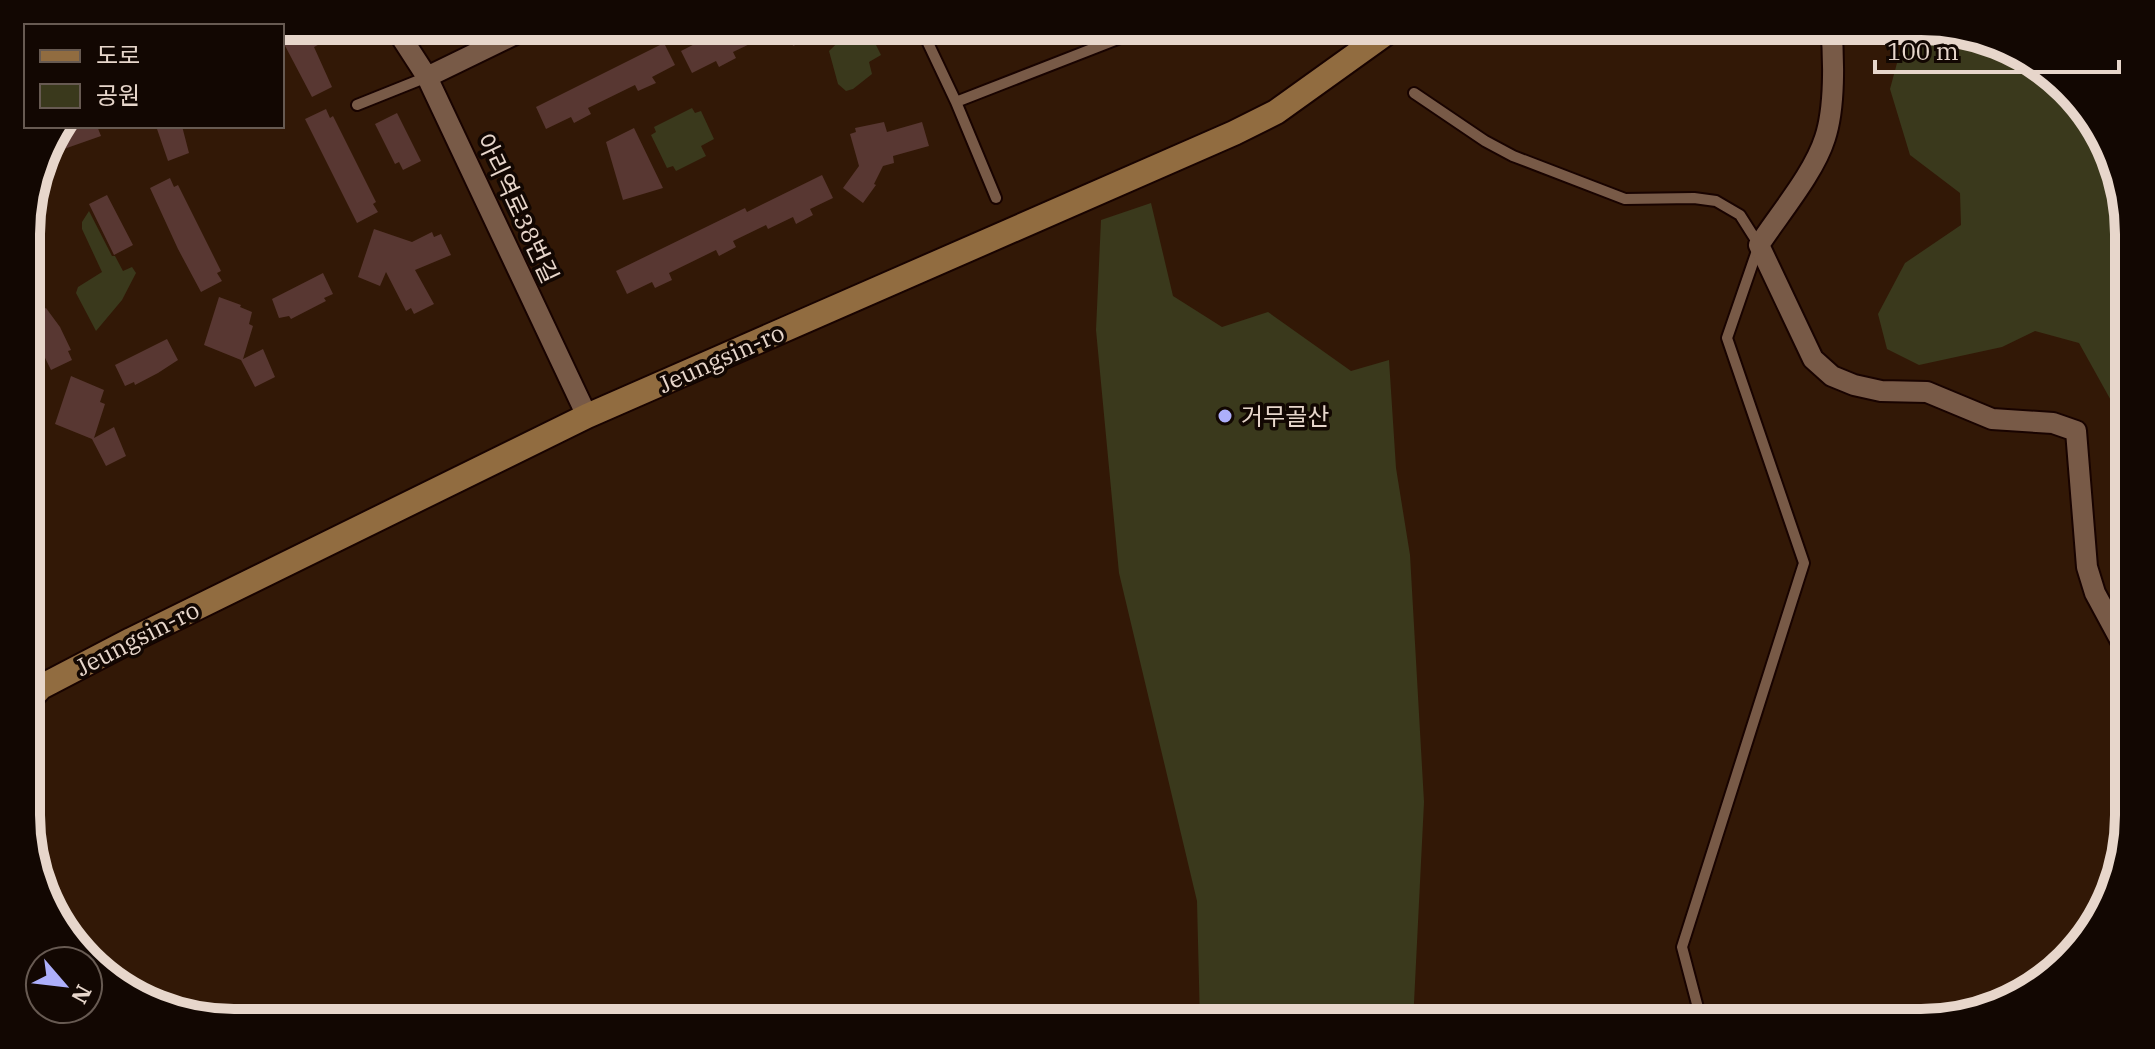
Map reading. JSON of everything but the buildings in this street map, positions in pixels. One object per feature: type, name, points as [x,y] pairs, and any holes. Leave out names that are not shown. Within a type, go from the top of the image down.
[{"type":"street","name":"아리역로38번길","points":[[403,40],[427,77],[587,416]]},
{"type":"street","points":[[427,77],[503,40]]},
{"type":"street","name":"Jeungsin-ro","points":[[40,687],[587,416],[1234,133],[1276,112],[1377,40]]},
{"type":"street","points":[[1831,40],[1832,91],[1825,137],[1810,170],[1759,245],[1813,359],[1832,376],[1854,385],[1881,391],[1927,392],[1992,419],[2053,423],[2076,431],[2087,567],[2095,593],[2115,630]]},
{"type":"lane","points":[[927,40],[996,198]]},
{"type":"lane","points":[[956,102],[1115,40]]},
{"type":"lane","points":[[1354,40],[1360,53]]},
{"type":"lane","points":[[357,105],[427,77]]},
{"type":"lane","points":[[1414,93],[1513,156],[1625,199],[1694,198],[1716,201],[1740,215],[1759,245],[1727,338],[1804,563],[1682,947],[1698,1009]]},
{"type":"green space","points":[[840,40],[874,40],[881,55],[869,62],[872,74],[846,91],[838,84],[829,51]]},
{"type":"green space","points":[[1903,40],[1946,42],[1995,55],[2029,73],[2067,106],[2082,126],[2105,172],[2113,209],[2115,408],[2079,343],[2035,331],[2002,347],[1919,365],[1887,349],[1878,314],[1905,263],[1961,225],[1960,193],[1910,155],[1890,89]]},
{"type":"green space","points":[[692,108],[695,113],[701,111],[714,139],[701,146],[706,156],[676,171],[673,166],[667,168],[651,135],[656,132],[654,127]]},
{"type":"green space","points":[[1151,203],[1173,296],[1222,327],[1268,312],[1351,371],[1389,360],[1396,468],[1410,555],[1424,802],[1414,1009],[1200,1009],[1197,901],[1119,573],[1096,330],[1101,220]]},
{"type":"green space","points":[[89,211],[123,271],[132,267],[136,273],[122,300],[96,331],[76,293],[78,287],[102,272],[82,229],[82,222]]},
{"type":"place","name":"거무골산","points":[[1225,416]]}]
